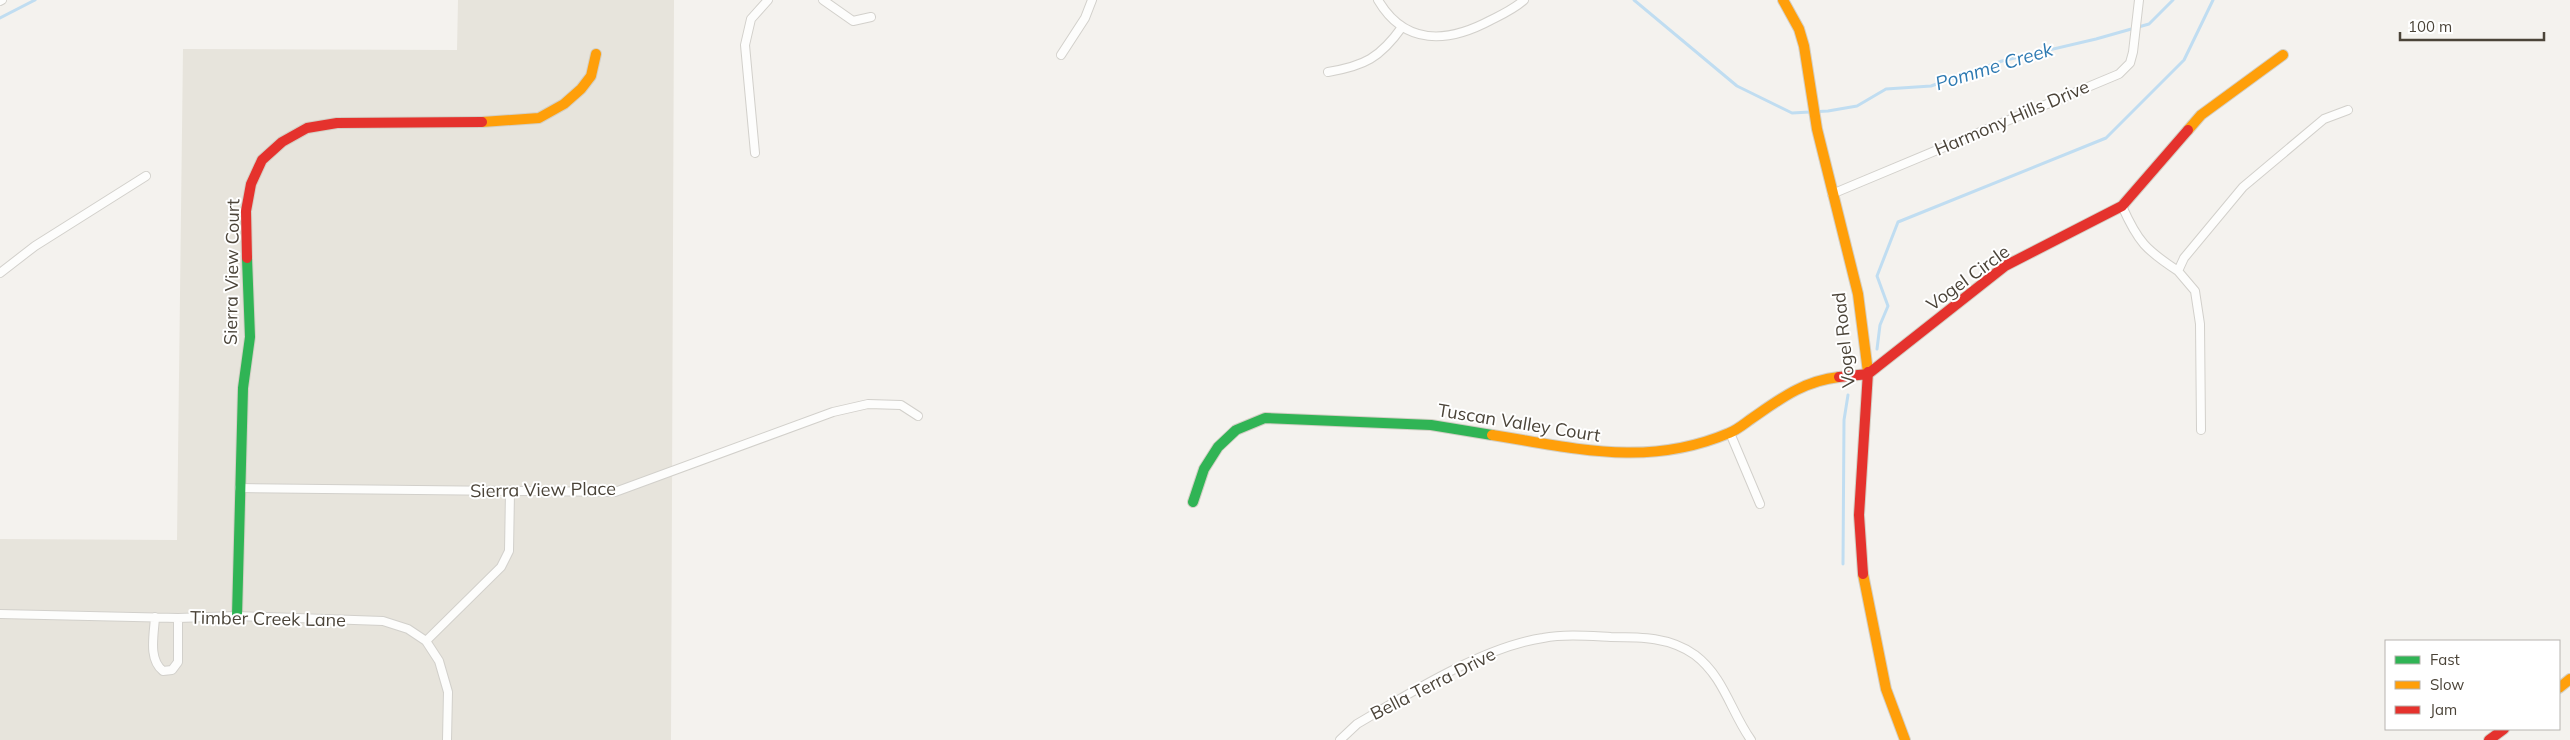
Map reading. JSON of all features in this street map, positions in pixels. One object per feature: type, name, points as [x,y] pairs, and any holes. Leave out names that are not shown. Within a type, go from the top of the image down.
[{"type":"street","points":[[756,153],[745,46],[752,19],[768,0]]},
{"type":"street","points":[[823,0],[854,20],[871,17]]},
{"type":"street","points":[[1061,55],[1085,18],[1092,0]]},
{"type":"street","points":[[1378,0],[1384,11],[1402,27],[1418,34],[1438,38],[1455,36],[1477,28],[1517,6],[1524,0]]},
{"type":"street","name":"Vogel Road","points":[[1784,0],[1799,28],[1804,46],[1817,129],[1858,294],[1868,374],[1859,515],[1862,575],[1886,688],[1905,740]]},
{"type":"street","name":"Harmony Hills Drive","points":[[1832,194],[2119,74],[2130,63],[2135,40],[2139,0]]},
{"type":"street","points":[[1328,72],[1349,68],[1374,58],[1388,46],[1402,27]]},
{"type":"street","name":"Sierra View Court","points":[[237,616],[243,388],[250,337],[246,211],[251,184],[262,160],[282,142],[307,128],[337,123],[480,122],[539,118],[564,104],[581,89],[591,76],[596,54]]},
{"type":"street","name":"Vogel Circle","points":[[1868,374],[2005,266],[2122,206],[2200,115],[2283,55]]},
{"type":"street","points":[[2178,271],[2184,258],[2243,188],[2324,119],[2348,110]]},
{"type":"street","points":[[0,273],[35,246],[146,176]]},
{"type":"street","points":[[2122,206],[2132,229],[2150,252],[2178,271],[2195,292],[2200,324],[2201,430]]},
{"type":"street","name":"Tuscan Valley Court","points":[[1193,502],[1204,469],[1218,447],[1236,430],[1265,418],[1431,425],[1606,453],[1643,454],[1683,448],[1730,433],[1800,386],[1829,378],[1868,374]]},
{"type":"street","name":"Sierra View Place","points":[[239,488],[615,492],[833,412],[868,404],[902,405],[918,416]]},
{"type":"street","points":[[1730,433],[1760,504]]},
{"type":"street","points":[[426,641],[501,568],[509,552],[510,492]]},
{"type":"street","name":"Timber Creek Lane","points":[[0,614],[178,618],[237,616],[383,621],[408,629],[426,641],[439,661],[448,692],[447,740]]},
{"type":"street","points":[[155,617],[153,655],[156,665],[163,671],[172,670],[178,662],[178,618]]},
{"type":"street","name":"Bella Terra Drive","points":[[1340,740],[1363,721],[1487,654],[1524,642],[1561,636],[1658,638],[1683,648],[1708,667],[1718,680],[1751,740]]},
{"type":"street","points":[[2560,687],[2570,679]]},
{"type":"street","points":[[2489,740],[2503,730]]},
{"type":"shaded area","points":[[458,0],[674,0],[671,740],[0,740],[0,539],[177,540],[183,49],[457,50]]},
{"type":"waterway","name":"Pomme Creek","points":[[0,18],[35,0]]},
{"type":"waterway","name":"Pomme Creek","points":[[1634,0],[1737,86],[1792,113],[1828,111],[1857,106],[1886,89],[1931,86],[2002,61],[2096,39],[2149,24],[2173,0]]},
{"type":"waterway","points":[[1877,349],[1880,325],[1888,306],[1877,276],[1898,222],[2106,138],[2184,60],[2213,0]]},
{"type":"waterway","points":[[1843,564],[1844,420],[1848,395]]},
{"type":"traffic: fast","points":[[237,616],[243,388],[250,337],[247,258]]},
{"type":"traffic: fast","points":[[1193,502],[1204,469],[1218,447],[1236,430],[1265,418],[1431,425],[1492,435]]},
{"type":"traffic: slow","points":[[1783,0],[1799,29],[1804,46],[1817,129],[1858,294],[1868,372]]},
{"type":"traffic: slow","points":[[482,122],[539,118],[564,104],[581,89],[591,76],[596,54]]},
{"type":"traffic: slow","points":[[2188,130],[2201,115],[2283,55]]},
{"type":"traffic: slow","points":[[1492,435],[1611,452],[1669,450],[1699,444],[1732,432],[1792,392],[1814,382],[1839,377]]},
{"type":"traffic: slow","points":[[1863,574],[1886,689],[1905,740]]},
{"type":"traffic: slow","points":[[2560,687],[2570,679]]},
{"type":"traffic: jam","points":[[247,258],[246,211],[251,184],[262,160],[282,142],[307,128],[337,123],[482,122]]},
{"type":"traffic: jam","points":[[1839,377],[1868,374],[2005,266],[2122,206],[2188,130]]},
{"type":"traffic: jam","points":[[1863,574],[1859,515],[1868,372]]},
{"type":"traffic: jam","points":[[2489,740],[2503,730]]}]
